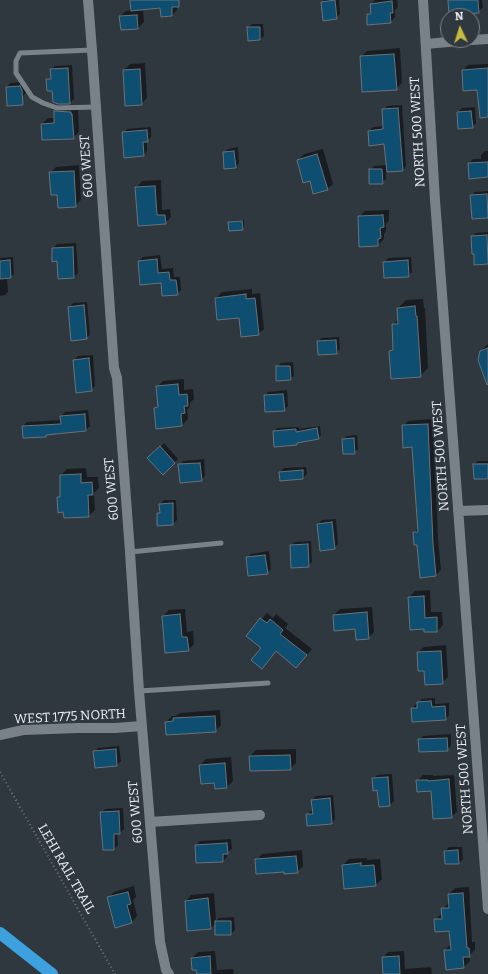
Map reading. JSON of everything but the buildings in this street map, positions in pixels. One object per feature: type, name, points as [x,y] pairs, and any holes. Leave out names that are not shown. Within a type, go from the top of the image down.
[{"type":"highway","points":[[0,933],[52,974]]},
{"type":"street","name":"600 WEST","points":[[88,0],[114,368],[117,378],[130,552],[139,691],[160,942],[166,970],[169,974]]},
{"type":"street","name":"NORTH 500 WEST","points":[[423,0],[435,200],[488,904]]},
{"type":"street","points":[[426,44],[440,43]]},
{"type":"street","points":[[458,511],[488,510]]},
{"type":"street","name":"WEST 1775 NORTH","points":[[0,735],[24,730],[142,726]]},
{"type":"street","points":[[150,822],[260,815]]},
{"type":"lane","points":[[92,50],[20,53],[16,61],[16,73],[32,98],[57,108],[96,107]]},
{"type":"lane","points":[[130,552],[221,543]]},
{"type":"lane","points":[[139,691],[268,682]]},
{"type":"path","name":"LEHI RAIL TRAIL","points":[[0,772],[116,974]]}]
